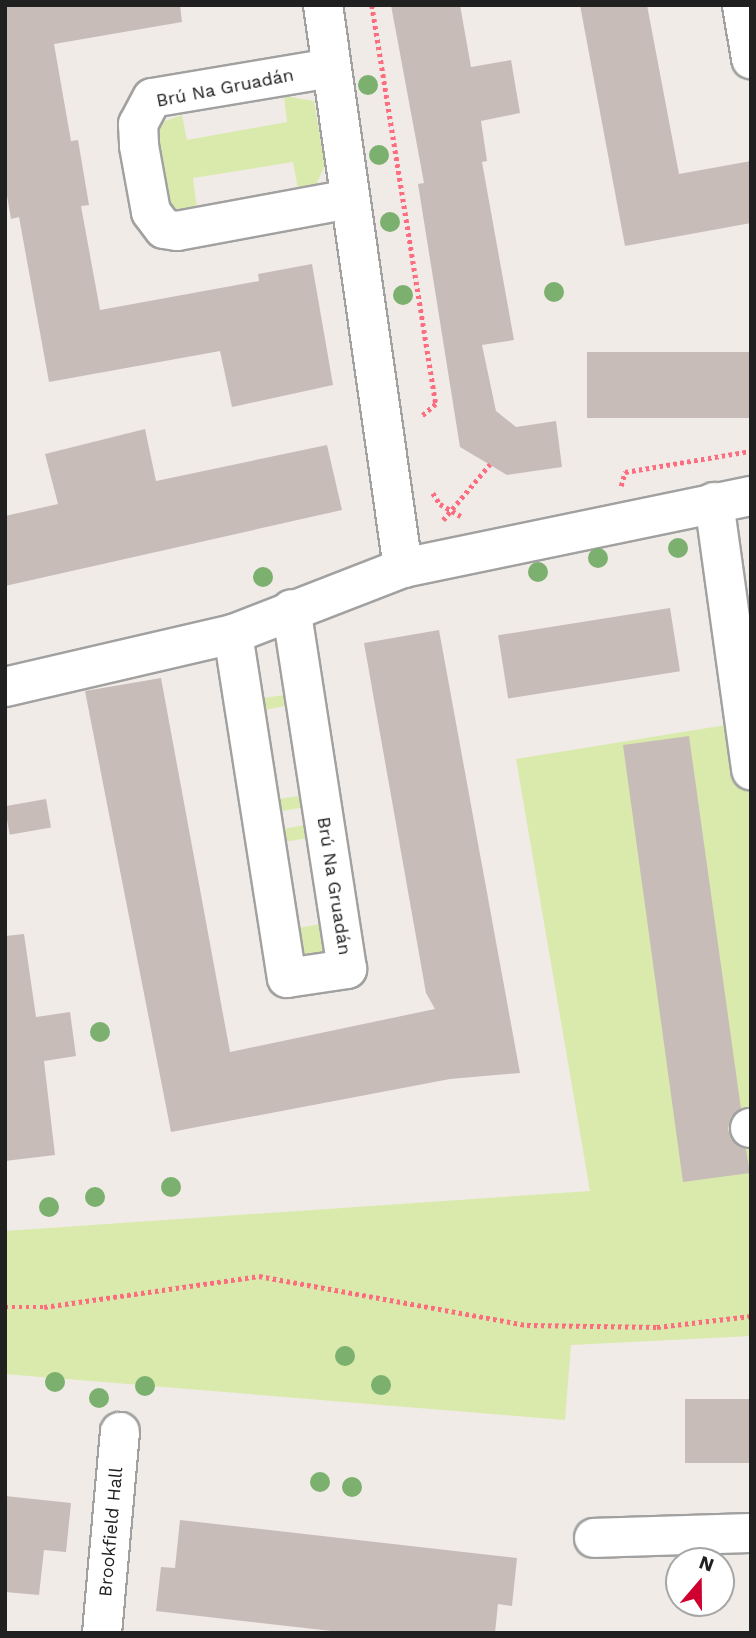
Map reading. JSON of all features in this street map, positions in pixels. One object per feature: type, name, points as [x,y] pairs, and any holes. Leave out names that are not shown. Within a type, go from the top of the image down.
[{"type":"street","points":[[323,5],[403,568]]},
{"type":"street","points":[[742,5],[751,59]]},
{"type":"street","name":"Brú Na Gruadán","points":[[331,68],[152,98],[138,124],[139,146],[151,212],[164,229],[177,231],[349,199]]},
{"type":"street","points":[[5,687],[233,634],[291,609],[403,568],[751,496]]},
{"type":"street","points":[[714,502],[751,769]]},
{"type":"street","name":"Brú Na Gruadán","points":[[233,634],[288,978],[347,968],[291,609]]},
{"type":"street","name":"Brookfield Hall","points":[[102,1633],[120,1432]]},
{"type":"street","points":[[594,1538],[751,1533]]},
{"type":"path","points":[[372,5],[436,404],[425,410],[421,419]]},
{"type":"path","points":[[621,493],[625,472],[751,451]]},
{"type":"path","points":[[452,511],[490,464]]},
{"type":"path","points":[[432,490],[452,511],[466,518]]},
{"type":"path","points":[[5,1307],[44,1307],[259,1276],[527,1325],[657,1327],[751,1317]]},
{"type":"green space","points":[[284,96],[314,101],[325,165],[316,185],[298,189],[293,162],[193,178],[197,209],[178,212],[166,202],[155,131],[159,123],[182,115],[187,140],[287,122]]},
{"type":"green space","points":[[284,695],[285,706],[264,710],[278,799],[306,795],[307,807],[269,813],[251,700]]},
{"type":"green space","points":[[751,721],[751,1336],[571,1345],[565,1420],[5,1374],[5,1231],[590,1191],[516,759]]},
{"type":"green space","points":[[311,824],[314,837],[284,842],[298,928],[327,923],[329,950],[311,957],[299,955],[271,831]]},
{"type":"building","points":[[5,5],[180,5],[182,22],[54,44],[71,141],[78,140],[89,205],[81,206],[100,310],[259,281],[258,274],[312,264],[333,385],[232,407],[220,351],[49,382],[19,217],[11,219],[5,184]]},
{"type":"building","points":[[391,5],[460,5],[471,67],[511,60],[520,113],[481,121],[487,161],[482,162],[514,340],[482,345],[496,411],[516,427],[556,421],[562,467],[507,475],[460,447],[418,184],[424,183]]},
{"type":"building","points":[[580,5],[647,5],[679,174],[751,161],[751,223],[625,246]]},
{"type":"building","points":[[587,352],[751,352],[751,418],[587,418]]},
{"type":"building","points":[[145,429],[156,481],[327,445],[342,510],[5,586],[5,516],[58,504],[45,454]]},
{"type":"building","points":[[670,608],[680,671],[508,698],[498,635]]},
{"type":"building","points":[[439,630],[520,1073],[450,1079],[171,1132],[85,691],[161,678],[230,1052],[435,1009],[426,993],[364,643]]},
{"type":"building","points":[[689,736],[741,1109],[731,1117],[728,1129],[731,1139],[746,1149],[750,1173],[683,1182],[623,745]]},
{"type":"building","points":[[46,799],[51,828],[10,835],[5,806]]},
{"type":"building","points":[[24,934],[36,1017],[70,1012],[76,1056],[44,1061],[55,1155],[5,1161],[5,936]]},
{"type":"building","points":[[685,1399],[751,1399],[751,1463],[685,1463]]},
{"type":"building","points":[[5,1496],[71,1503],[66,1552],[44,1550],[39,1595],[5,1592]]},
{"type":"building","points":[[180,1520],[517,1558],[512,1606],[498,1604],[495,1633],[349,1633],[156,1611],[161,1567],[175,1568]]}]
